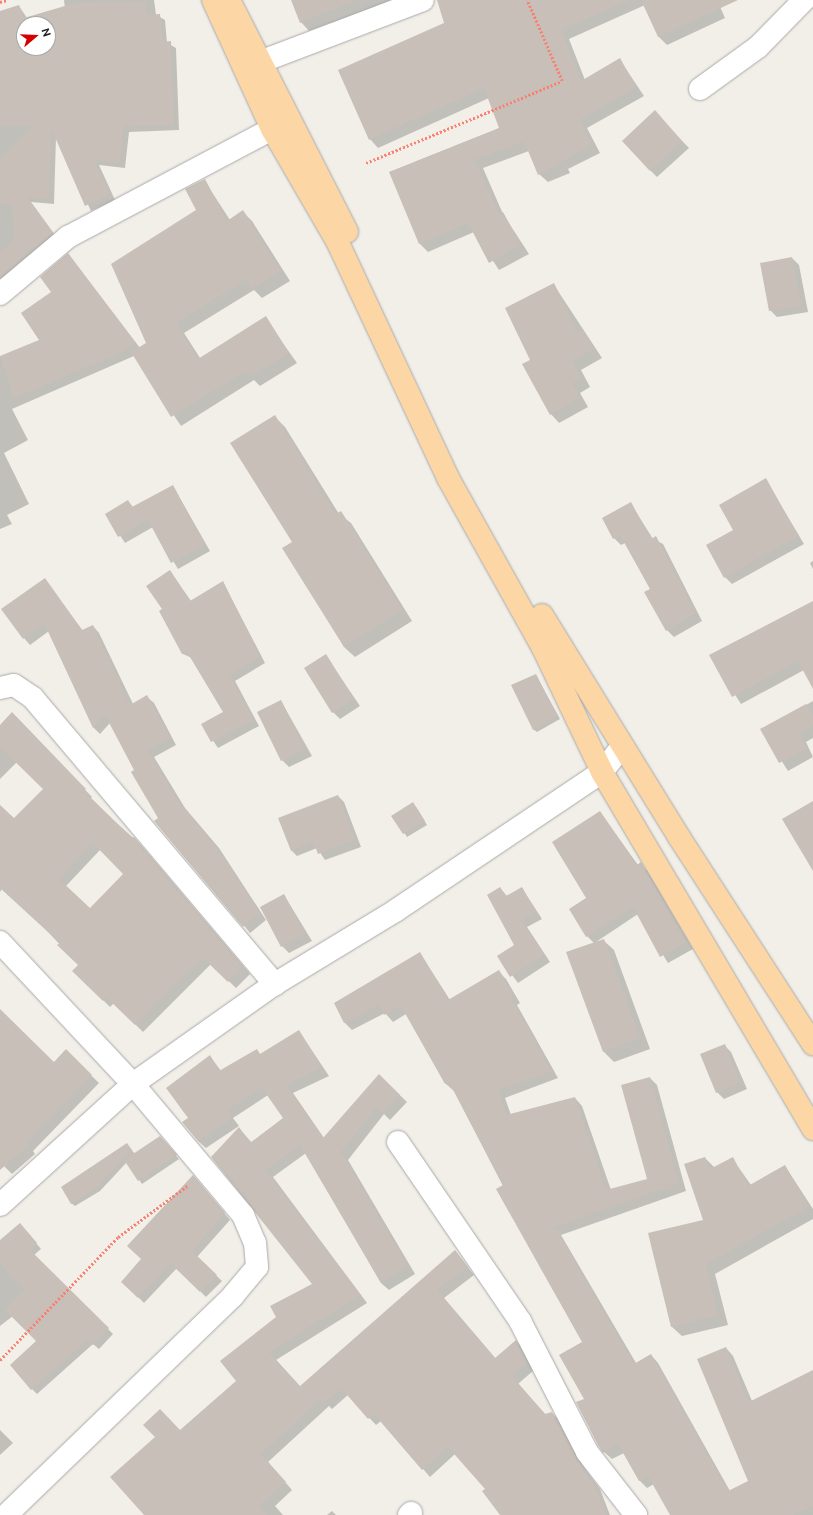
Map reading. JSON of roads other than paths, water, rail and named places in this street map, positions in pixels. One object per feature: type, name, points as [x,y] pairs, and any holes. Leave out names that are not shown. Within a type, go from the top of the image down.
[{"type":"main road","points":[[213,0],[272,130],[338,243],[448,478],[542,646],[602,772],[813,1129]]},
{"type":"main road","points":[[229,0],[346,229],[458,466],[552,634],[813,1044]]},
{"type":"street","points":[[260,62],[423,0]]},
{"type":"street","points":[[700,89],[758,46],[804,0]]},
{"type":"street","points":[[0,294],[68,237],[272,130]]},
{"type":"street","points":[[0,688],[14,685],[33,698],[276,984]]},
{"type":"street","points":[[0,1204],[133,1084],[276,984],[395,911],[602,772],[622,746]]},
{"type":"street","points":[[0,942],[133,1084],[243,1215],[255,1243],[257,1267],[233,1296],[6,1515]]},
{"type":"street","points":[[398,1142],[520,1321],[587,1452],[636,1515]]}]
